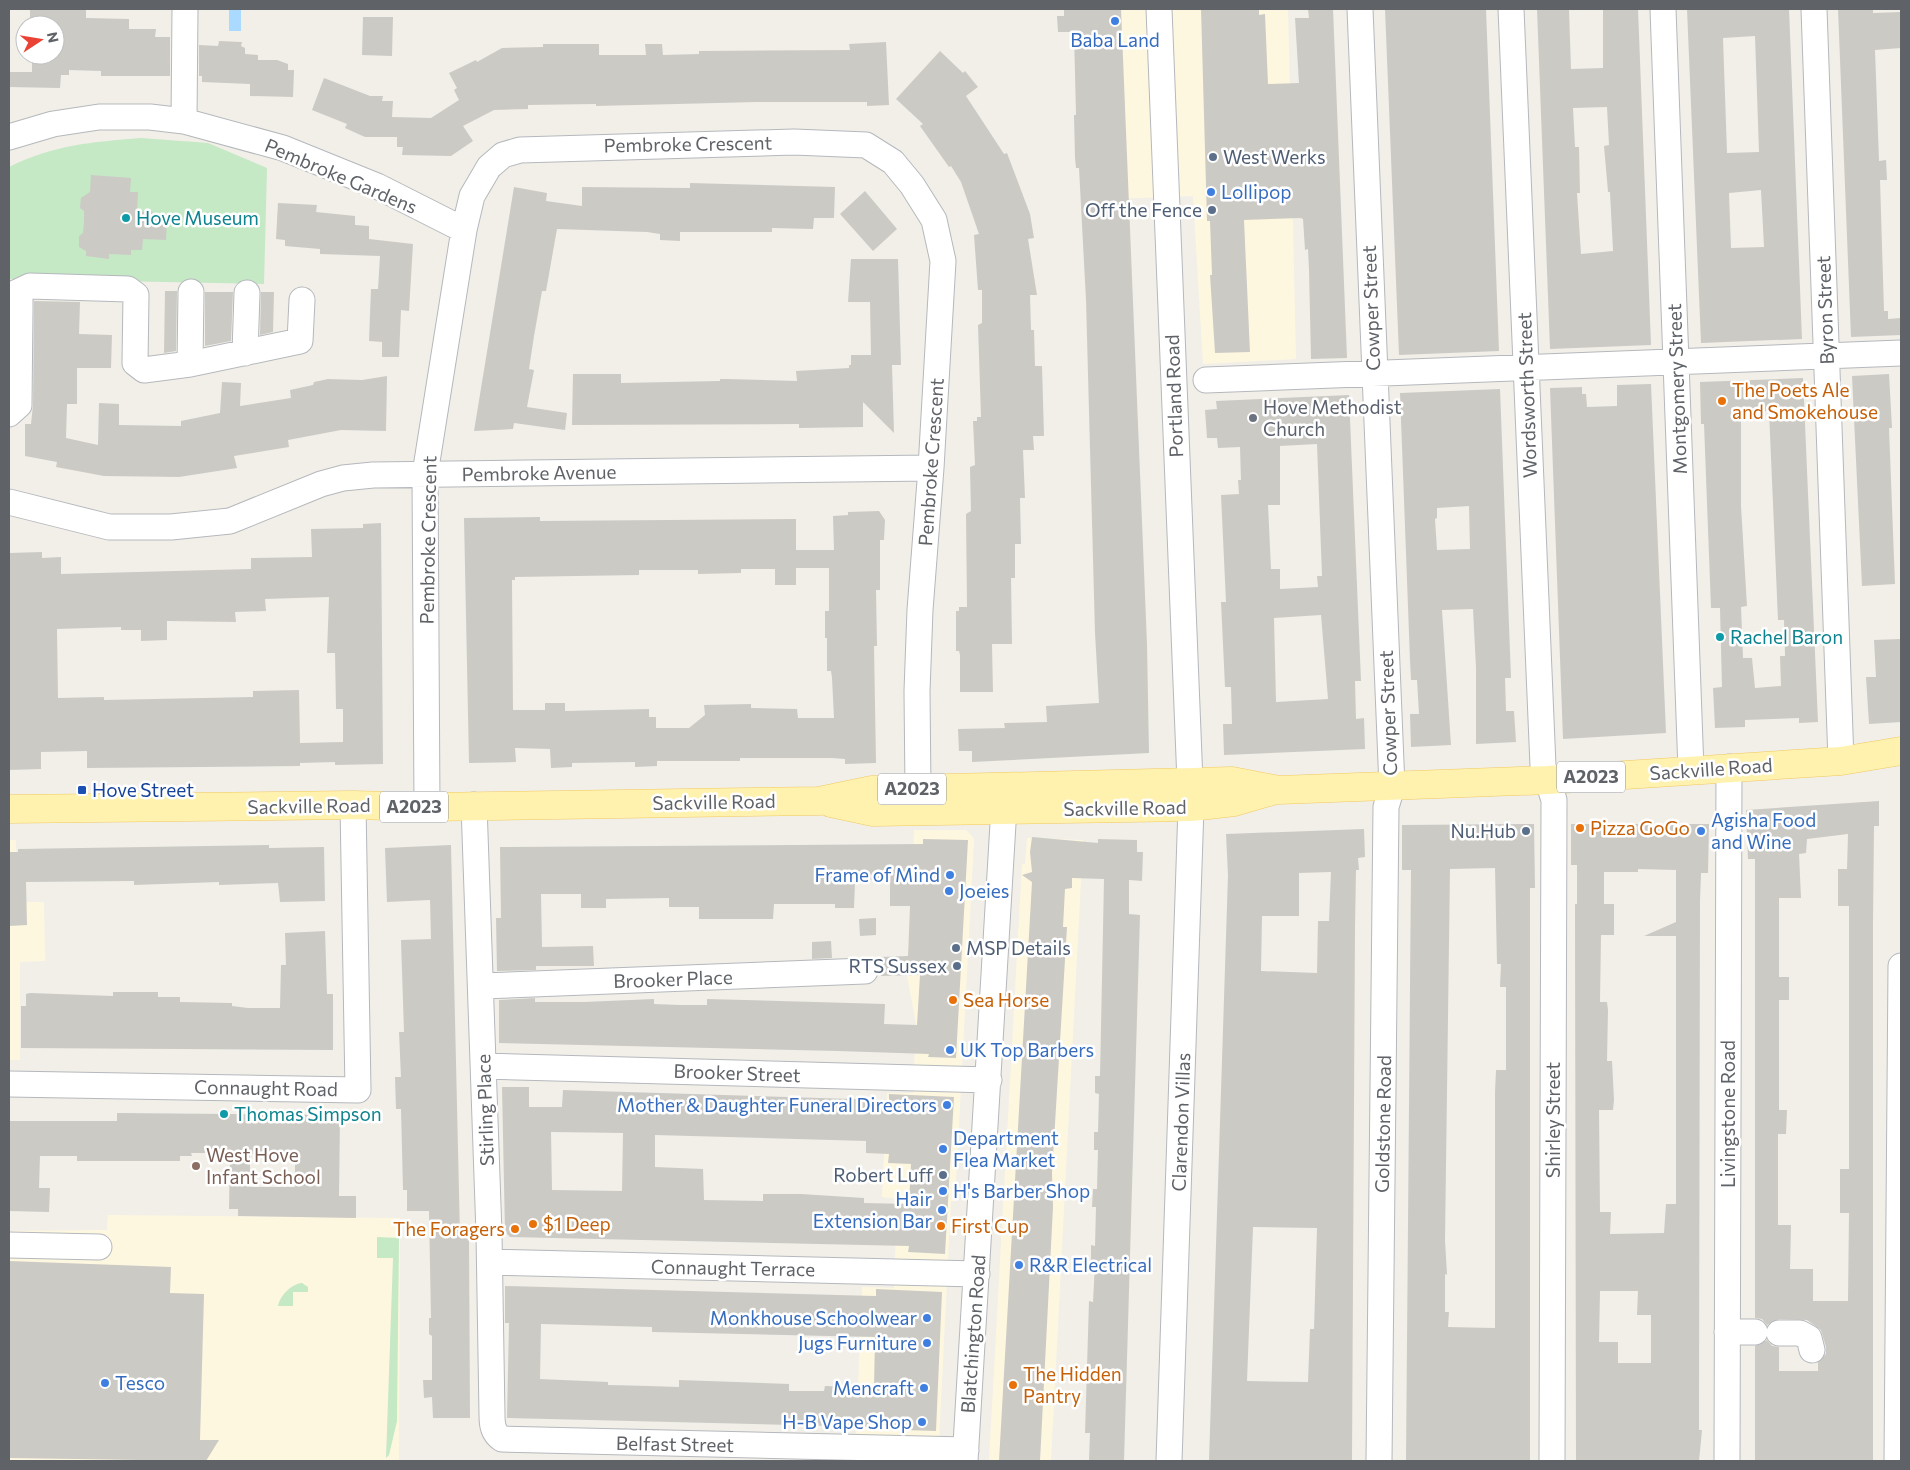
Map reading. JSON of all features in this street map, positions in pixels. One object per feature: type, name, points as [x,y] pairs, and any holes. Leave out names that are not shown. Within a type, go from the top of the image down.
[{"type":"main road","name":"Sackville Road","points":[[819,801],[873,812],[1005,799],[1190,795],[1234,802],[1279,790],[1548,780],[1841,761],[1901,751]]},
{"type":"main road","name":"Sackville Road","points":[[9,810],[353,805],[427,807],[819,801],[872,790],[918,789],[1005,799]]},
{"type":"street","points":[[184,121],[185,9]]},
{"type":"street","name":"Portland Road","points":[[1158,9],[1190,795]]},
{"type":"street","name":"Cowper Street","points":[[1360,9],[1392,787]]},
{"type":"street","name":"Wordsworth Street","points":[[1511,9],[1543,766],[1548,780]]},
{"type":"street","name":"Montgomery Street","points":[[1663,9],[1691,770]]},
{"type":"street","name":"Byron Street","points":[[1814,9],[1841,761]]},
{"type":"street","name":"Pembroke Gardens","points":[[9,137],[53,124],[99,117],[150,117],[184,121],[283,148],[376,186],[464,230]]},
{"type":"street","name":"Pembroke Crescent","points":[[427,807],[426,474],[464,230],[472,196],[489,167],[503,155],[520,150],[774,143],[866,145],[893,162],[912,185],[934,220],[943,260],[932,468],[920,610],[917,692],[918,789]]},
{"type":"street","points":[[11,294],[30,286],[128,289],[136,295],[134,363],[144,370],[190,364],[300,341],[302,300]]},
{"type":"street","points":[[190,364],[191,292]]},
{"type":"street","points":[[245,353],[247,293]]},
{"type":"street","points":[[9,414],[19,405],[20,298],[11,294]]},
{"type":"street","points":[[1206,380],[1526,370],[1901,353]]},
{"type":"street","name":"Pembroke Avenue","points":[[9,502],[109,527],[171,527],[230,521],[321,484],[343,478],[426,474],[932,468]]},
{"type":"street","name":"Livingstone Road","points":[[1727,1461],[1729,767]]},
{"type":"street","name":"Shirley Street","points":[[1548,780],[1554,800],[1552,1461]]},
{"type":"street","name":"Goldstone Road","points":[[1379,1461],[1386,807],[1392,787]]},
{"type":"street","name":"Clarendon Villas","points":[[1170,1461],[1190,795]]},
{"type":"street","name":"Blatchington Road","points":[[966,1456],[1005,799]]},
{"type":"street","name":"Connaught Road","points":[[9,1084],[358,1090],[353,805]]},
{"type":"street","name":"Stirling Place","points":[[474,805],[482,986],[490,1262],[492,1415]]},
{"type":"street","points":[[1897,1461],[1901,966]]},
{"type":"street","name":"Brooker Place","points":[[482,986],[865,970]]},
{"type":"street","name":"Brooker Street","points":[[484,1066],[989,1080]]},
{"type":"street","points":[[9,1246],[99,1247]]},
{"type":"street","name":"Connaught Terrace","points":[[490,1262],[977,1274]]},
{"type":"street","points":[[1727,1332],[1800,1333],[1809,1338],[1812,1350]]},
{"type":"street","name":"Belfast Street","points":[[492,1415],[494,1431],[502,1439],[776,1454],[966,1456]]},
{"type":"shaded area","points":[[1076,9],[1288,9],[1296,359],[1203,364],[1193,196],[1084,200]]},
{"type":"shaded area","points":[[914,830],[966,830],[974,840],[955,1201],[951,1201],[938,1461],[855,1461],[862,1287],[894,1288],[897,1199],[882,1197],[887,1093],[913,1093],[916,1024],[907,976]]},
{"type":"shaded area","points":[[1027,838],[1083,840],[1051,1461],[989,1461],[1022,864],[1025,864]]},
{"type":"shaded area","points":[[9,840],[16,840],[17,902],[44,902],[45,961],[20,962],[20,1060],[9,1060]]},
{"type":"shaded area","points":[[108,1215],[400,1218],[399,1461],[9,1461],[9,1231],[107,1230]]},
{"type":"green space","points":[[141,138],[208,143],[267,168],[264,284],[9,279],[9,167],[57,149],[89,143]]},
{"type":"green space","points":[[377,1237],[399,1238],[397,1421],[389,1455],[386,1458],[393,1258],[377,1258]]},
{"type":"green space","points":[[302,1283],[308,1287],[308,1292],[293,1292],[293,1306],[278,1306],[281,1298],[287,1291]]},
{"type":"water","points":[[229,9],[241,9],[241,31],[229,31]]},
{"type":"building","points":[[30,9],[86,10],[86,18],[129,19],[129,29],[156,29],[155,37],[170,37],[170,76],[101,76],[101,71],[69,70],[69,75],[61,75],[60,88],[9,87],[9,72],[32,72],[32,65],[65,65],[65,15],[30,15]]},
{"type":"building","points":[[1064,9],[1121,9],[1147,644],[1149,753],[972,762],[972,751],[959,751],[958,729],[1005,728],[1004,723],[1047,722],[1046,706],[1099,703],[1095,633],[1086,300],[1079,168],[1076,168],[1075,158],[1074,32],[1058,32],[1057,16],[1064,16]]},
{"type":"building","points":[[1201,9],[1259,9],[1259,15],[1265,14],[1268,84],[1299,83],[1295,18],[1309,18],[1308,9],[1333,9],[1347,358],[1311,359],[1308,249],[1305,250],[1303,219],[1300,218],[1244,220],[1250,352],[1215,353],[1210,275],[1212,275],[1210,221],[1207,221]]},
{"type":"building","points":[[1385,9],[1486,9],[1499,351],[1399,355]]},
{"type":"building","points":[[1537,9],[1569,9],[1571,69],[1603,68],[1603,9],[1638,9],[1651,345],[1550,349]],"holes":[[[1607,107],[1609,145],[1604,146],[1608,192],[1610,192],[1613,251],[1581,254],[1577,193],[1580,193],[1579,147],[1575,147],[1573,108]]]},
{"type":"building","points":[[1687,9],[1789,9],[1802,339],[1701,343]],"holes":[[[1755,36],[1759,152],[1727,153],[1723,38]],[[1761,190],[1764,247],[1731,248],[1729,193]]]},
{"type":"building","points":[[1838,9],[1873,9],[1873,13],[1901,12],[1901,48],[1875,50],[1879,161],[1886,160],[1887,180],[1880,180],[1884,311],[1888,311],[1888,319],[1901,318],[1901,335],[1851,337]]},
{"type":"building","points":[[363,17],[393,17],[392,56],[362,55]]},
{"type":"building","points":[[219,41],[242,42],[241,46],[245,48],[245,54],[258,55],[258,60],[277,60],[288,64],[288,70],[294,70],[293,97],[250,96],[250,84],[202,82],[202,76],[199,76],[199,45],[218,46]]},
{"type":"building","points":[[886,42],[889,105],[867,106],[867,102],[757,102],[596,106],[596,104],[528,105],[528,109],[494,110],[463,126],[473,141],[451,156],[402,155],[403,147],[397,147],[397,137],[365,137],[345,128],[347,124],[312,110],[324,78],[370,96],[383,96],[382,101],[393,101],[392,117],[431,118],[459,100],[454,90],[457,88],[449,73],[476,60],[477,62],[502,48],[543,47],[543,44],[599,44],[599,55],[646,55],[645,44],[662,44],[663,55],[699,54],[699,51],[850,50],[849,44]]},
{"type":"building","points":[[940,51],[963,73],[965,71],[978,87],[966,96],[1004,154],[1007,153],[1030,214],[1034,238],[1028,239],[1037,295],[1030,295],[1031,330],[1034,330],[1035,366],[1042,366],[1044,436],[1033,436],[1034,450],[1023,450],[1025,498],[1020,498],[1021,544],[1015,544],[1015,578],[1011,578],[1012,644],[992,644],[993,692],[960,692],[960,655],[959,651],[956,651],[956,611],[959,611],[959,607],[967,607],[966,514],[971,511],[970,467],[975,465],[973,421],[977,421],[977,417],[981,417],[978,325],[982,323],[982,290],[978,290],[974,235],[979,234],[961,182],[920,126],[923,124],[896,99]]},
{"type":"building","name":"Hove Museum","points":[[91,175],[131,178],[130,192],[138,192],[137,211],[167,214],[166,240],[143,239],[142,250],[131,250],[131,255],[109,254],[109,259],[86,256],[86,251],[79,247],[79,236],[83,233],[84,222],[84,211],[80,208],[81,198],[90,192]]},
{"type":"building","points":[[690,183],[835,187],[834,218],[814,218],[813,229],[772,228],[772,232],[680,232],[680,241],[660,240],[660,234],[647,232],[557,229],[546,291],[542,291],[534,336],[529,369],[534,370],[527,407],[567,413],[565,430],[514,423],[513,429],[474,431],[514,187],[547,193],[546,201],[582,206],[582,187],[690,188]]},
{"type":"building","points":[[865,191],[897,229],[873,251],[840,214]]},
{"type":"building","points":[[278,203],[317,205],[316,212],[355,216],[355,225],[369,226],[369,239],[413,244],[409,311],[401,310],[399,357],[382,357],[382,342],[369,341],[371,289],[378,289],[380,256],[320,254],[320,249],[285,246],[285,240],[276,239]]},
{"type":"building","points":[[851,259],[898,259],[901,365],[892,365],[894,433],[863,402],[863,427],[799,428],[799,424],[572,425],[573,374],[621,374],[621,383],[720,381],[720,379],[797,381],[796,371],[849,368],[849,365],[851,365],[851,355],[871,355],[870,302],[848,302]]},
{"type":"building","points":[[165,291],[177,291],[176,351],[164,353]]},
{"type":"building","points":[[205,292],[233,292],[231,341],[205,346]]},
{"type":"building","points":[[261,292],[274,292],[273,332],[260,335]]},
{"type":"building","points":[[34,301],[80,302],[79,334],[112,335],[111,368],[77,368],[77,404],[67,404],[66,438],[98,445],[99,403],[119,404],[119,425],[181,426],[181,421],[220,413],[222,382],[241,383],[240,406],[291,398],[290,390],[313,385],[314,382],[328,379],[362,380],[387,376],[386,431],[341,430],[288,440],[289,447],[234,456],[237,468],[179,477],[104,476],[56,467],[57,462],[25,456],[25,424],[31,424],[33,405]]},
{"type":"building","points":[[1889,374],[1892,428],[1889,428],[1895,584],[1862,586],[1852,376]]},
{"type":"building","points":[[1803,378],[1818,722],[1799,723],[1799,718],[1745,720],[1745,727],[1715,728],[1713,688],[1722,687],[1720,608],[1711,608],[1704,424],[1701,424],[1700,382]],"holes":[[[1769,411],[1778,620],[1784,620],[1785,656],[1780,656],[1781,686],[1755,688],[1752,658],[1743,658],[1741,607],[1747,606],[1741,506],[1741,412]]]},
{"type":"building","points":[[1651,384],[1666,733],[1563,739],[1550,388],[1582,387],[1582,394],[1586,394],[1587,407],[1617,406],[1617,385]]},
{"type":"building","points":[[1500,389],[1511,678],[1505,678],[1506,711],[1514,711],[1516,742],[1476,744],[1476,668],[1473,609],[1442,610],[1451,745],[1411,747],[1410,714],[1419,714],[1417,680],[1411,680],[1400,393]],"holes":[[[1469,506],[1470,549],[1437,550],[1435,519],[1437,518],[1437,508]]]},
{"type":"building","points":[[1349,395],[1361,681],[1355,681],[1356,719],[1364,718],[1365,749],[1224,755],[1223,724],[1232,724],[1231,687],[1225,687],[1221,602],[1226,602],[1221,495],[1239,494],[1238,480],[1241,480],[1240,447],[1218,448],[1217,438],[1207,438],[1205,410],[1217,409],[1216,401]],"holes":[[[1317,444],[1322,576],[1317,576],[1318,587],[1280,589],[1280,569],[1271,569],[1268,505],[1280,505],[1280,446]],[[1321,615],[1328,699],[1276,702],[1274,618]]]},
{"type":"building","points":[[879,511],[885,520],[884,540],[880,540],[880,590],[876,590],[877,646],[874,646],[876,763],[845,764],[845,759],[832,758],[740,758],[740,761],[657,761],[657,766],[635,767],[635,762],[572,763],[572,767],[551,768],[550,749],[515,748],[516,762],[469,763],[464,518],[540,517],[540,521],[796,519],[796,550],[834,550],[833,516],[848,515],[848,512]],"holes":[[[796,568],[829,568],[829,611],[825,611],[825,638],[827,638],[827,671],[831,671],[832,678],[834,718],[798,718],[797,709],[751,708],[751,704],[704,705],[705,715],[689,728],[656,728],[656,717],[649,717],[649,709],[565,711],[565,703],[545,703],[545,710],[513,710],[512,580],[515,580],[515,577],[639,575],[639,570],[698,570],[698,574],[741,573],[741,569],[775,569],[775,585],[796,585]]]},
{"type":"building","points":[[381,523],[383,764],[335,765],[335,762],[300,763],[300,766],[87,768],[87,751],[41,752],[41,769],[9,770],[9,553],[42,552],[42,558],[61,557],[61,574],[251,569],[251,558],[312,557],[311,529],[363,528],[363,524]],"holes":[[[329,597],[327,653],[335,653],[336,709],[343,709],[343,742],[300,743],[299,690],[253,691],[253,697],[104,700],[104,697],[58,698],[57,629],[121,627],[121,630],[141,630],[141,641],[167,640],[167,621],[236,622],[235,612],[266,611],[265,599]]]},
{"type":"building","points":[[1901,639],[1901,722],[1869,724],[1866,677],[1876,677],[1874,640]]},
{"type":"building","points":[[1879,801],[1879,826],[1874,826],[1873,922],[1873,1461],[1755,1461],[1755,1346],[1767,1340],[1772,1346],[1779,1347],[1779,1371],[1818,1371],[1818,1362],[1826,1354],[1826,1347],[1821,1330],[1807,1320],[1779,1319],[1767,1325],[1762,1319],[1755,1318],[1755,859],[1748,859],[1746,810]],"holes":[[[1848,834],[1847,869],[1838,869],[1838,906],[1849,906],[1849,1169],[1840,1169],[1840,1213],[1849,1213],[1848,1301],[1813,1301],[1813,1269],[1790,1269],[1791,1225],[1778,1225],[1778,1134],[1786,1134],[1787,1110],[1779,1110],[1779,1000],[1789,1000],[1789,977],[1779,977],[1779,898],[1801,898],[1799,854],[1806,853],[1807,839]]]},
{"type":"building","points":[[1534,824],[1535,888],[1530,888],[1530,1461],[1406,1461],[1411,870],[1402,870],[1402,825]],"holes":[[[1495,868],[1497,964],[1501,964],[1500,987],[1506,987],[1506,1070],[1496,1070],[1495,1092],[1495,1328],[1448,1327],[1449,1312],[1445,1312],[1445,1274],[1447,1275],[1445,1240],[1450,869]]]},
{"type":"building","points":[[1571,824],[1709,824],[1708,873],[1701,873],[1700,900],[1699,1430],[1702,1430],[1699,1461],[1576,1461],[1575,904],[1577,904],[1577,865],[1571,865]],"holes":[[[1638,869],[1676,870],[1676,922],[1644,936],[1676,936],[1676,1204],[1666,1204],[1664,1233],[1610,1234],[1611,1212],[1600,1212],[1599,1110],[1613,1110],[1614,1100],[1612,1061],[1607,1061],[1607,1002],[1600,1002],[1601,935],[1614,935],[1614,904],[1604,904],[1604,872],[1638,872]],[[1600,1291],[1638,1291],[1637,1315],[1651,1315],[1651,1363],[1618,1363],[1618,1342],[1599,1342]]]},
{"type":"building","points":[[1364,829],[1365,857],[1358,858],[1359,870],[1356,870],[1352,1461],[1209,1461],[1228,875],[1226,834]],"holes":[[[1331,872],[1329,921],[1318,921],[1317,973],[1261,971],[1262,916],[1299,916],[1299,873]],[[1253,1227],[1317,1228],[1314,1329],[1310,1329],[1308,1382],[1247,1381]]]},
{"type":"building","points":[[1032,837],[1098,843],[1098,839],[1137,840],[1137,852],[1143,852],[1142,881],[1129,880],[1129,914],[1140,915],[1124,1461],[1089,1461],[1090,1433],[1085,1433],[1089,1301],[1093,1302],[1095,1263],[1091,1263],[1091,1245],[1095,1246],[1096,1207],[1092,1207],[1093,1189],[1097,1189],[1098,1150],[1094,1150],[1094,1132],[1098,1132],[1099,1094],[1095,1093],[1095,1076],[1100,1076],[1104,879],[1072,878],[1072,888],[1065,889],[1063,927],[1067,927],[1052,1173],[1053,1207],[1040,1461],[999,1461],[1032,882],[1022,875],[1032,872],[1030,852]]},
{"type":"building","points":[[923,839],[968,840],[956,1058],[928,1057],[929,1054],[838,1051],[499,1043],[499,1000],[535,998],[535,1002],[654,999],[654,1004],[680,1005],[707,1005],[707,999],[885,1004],[884,1024],[917,1025],[920,975],[881,976],[880,957],[908,956],[910,906],[890,906],[890,879],[855,881],[854,908],[835,908],[835,904],[774,904],[773,919],[699,919],[699,907],[669,907],[669,898],[606,899],[606,908],[581,908],[581,894],[541,894],[542,947],[593,946],[594,966],[536,966],[536,970],[497,971],[496,918],[501,918],[500,847],[923,844]]},
{"type":"building","points":[[269,845],[269,848],[324,847],[325,901],[280,902],[278,883],[219,885],[219,882],[134,885],[134,881],[26,882],[27,925],[9,926],[9,852],[18,852],[18,849]]},
{"type":"building","points":[[451,845],[460,1236],[469,1236],[470,1418],[433,1418],[432,1397],[424,1398],[423,1380],[432,1380],[432,1336],[429,1334],[429,1318],[431,1318],[429,1211],[407,1211],[407,1190],[403,1190],[401,1109],[396,1109],[395,1077],[401,1077],[399,1032],[404,1032],[401,940],[431,939],[430,900],[387,902],[385,848]]},
{"type":"building","points":[[876,918],[876,935],[860,936],[859,919]]},
{"type":"building","points":[[325,931],[327,994],[333,994],[333,1050],[21,1048],[21,1006],[26,1006],[26,994],[30,993],[113,996],[113,992],[158,992],[158,997],[180,997],[180,1002],[232,1003],[232,1006],[248,1008],[280,1008],[281,965],[286,965],[285,933]]},
{"type":"building","points":[[831,941],[832,958],[812,959],[812,942]]},
{"type":"building","points":[[502,1087],[529,1087],[529,1107],[562,1107],[563,1090],[889,1100],[889,1094],[954,1097],[945,1254],[908,1252],[909,1246],[510,1237],[505,1232]],"holes":[[[551,1132],[623,1133],[622,1191],[552,1190]],[[655,1135],[866,1141],[866,1153],[889,1154],[888,1163],[911,1164],[909,1204],[864,1203],[864,1198],[801,1194],[763,1194],[763,1201],[704,1200],[703,1169],[655,1167]]]},
{"type":"building","points":[[117,1113],[340,1115],[339,1196],[356,1196],[356,1218],[238,1216],[238,1209],[229,1209],[230,1153],[191,1153],[192,1156],[180,1156],[180,1161],[77,1161],[77,1156],[40,1156],[39,1188],[50,1188],[49,1212],[9,1211],[9,1121],[117,1121]],"holes":[[[250,1154],[295,1154],[295,1187],[250,1187]]]},
{"type":"building","name":"Tesco","points":[[9,1261],[171,1267],[170,1293],[204,1294],[200,1440],[219,1440],[206,1461],[9,1458]]},
{"type":"building","points":[[505,1286],[876,1296],[876,1289],[942,1292],[936,1431],[872,1429],[873,1427],[507,1418],[509,1323],[505,1323]],"holes":[[[541,1324],[652,1327],[652,1332],[875,1337],[874,1388],[825,1386],[824,1391],[789,1391],[789,1384],[679,1380],[679,1387],[608,1385],[608,1382],[540,1379]]]},
{"type":"place","name":"Baba Land","points":[[1115,21]]},
{"type":"place","name":"West Werks","points":[[1213,157]]},
{"type":"place","name":"Lollipop","points":[[1211,192]]},
{"type":"place","name":"Off the Fence","points":[[1212,210]]},
{"type":"place","name":"Hove Museum","points":[[126,218]]},
{"type":"place","name":"The Poets Ale and Smokehouse","points":[[1722,401]]},
{"type":"place","name":"Hove Methodist Church","points":[[1253,418]]},
{"type":"place","name":"Rachel Baron","points":[[1720,637]]},
{"type":"place","name":"Hove Street","points":[[82,790]]},
{"type":"place","name":"Pizza GoGo","points":[[1580,828]]},
{"type":"place","name":"Nu.Hub","points":[[1526,831]]},
{"type":"place","name":"Agisha Food and Wine","points":[[1701,831]]},
{"type":"place","name":"Frame of Mind","points":[[950,875]]},
{"type":"place","name":"Joeies","points":[[949,891]]},
{"type":"place","name":"MSP Details","points":[[956,948]]},
{"type":"place","name":"RTS Sussex","points":[[957,966]]},
{"type":"place","name":"Sea Horse","points":[[953,1000]]},
{"type":"place","name":"UK Top Barbers","points":[[950,1050]]},
{"type":"place","name":"Mother & Daughter Funeral Directors","points":[[947,1105]]},
{"type":"place","name":"Thomas Simpson","points":[[224,1114]]},
{"type":"place","name":"Department Flea Market","points":[[943,1149]]},
{"type":"place","name":"West Hove Infant School","points":[[196,1166]]},
{"type":"place","name":"Robert Luff","points":[[943,1175]]},
{"type":"place","name":"H's Barber Shop","points":[[943,1191]]},
{"type":"place","name":"Hair Extension Bar","points":[[942,1210]]},
{"type":"place","name":"$1 Deep","points":[[533,1224]]},
{"type":"place","name":"First Cup","points":[[941,1226]]},
{"type":"place","name":"The Foragers","points":[[515,1229]]},
{"type":"place","name":"R&R Electrical","points":[[1019,1265]]},
{"type":"place","name":"Monkhouse Schoolwear","points":[[927,1318]]},
{"type":"place","name":"Jugs Furniture","points":[[927,1343]]},
{"type":"place","name":"Tesco","points":[[105,1383]]},
{"type":"place","name":"The Hidden Pantry","points":[[1013,1385]]},
{"type":"place","name":"Mencraft","points":[[924,1388]]},
{"type":"place","name":"H-B Vape Shop","points":[[922,1422]]}]
